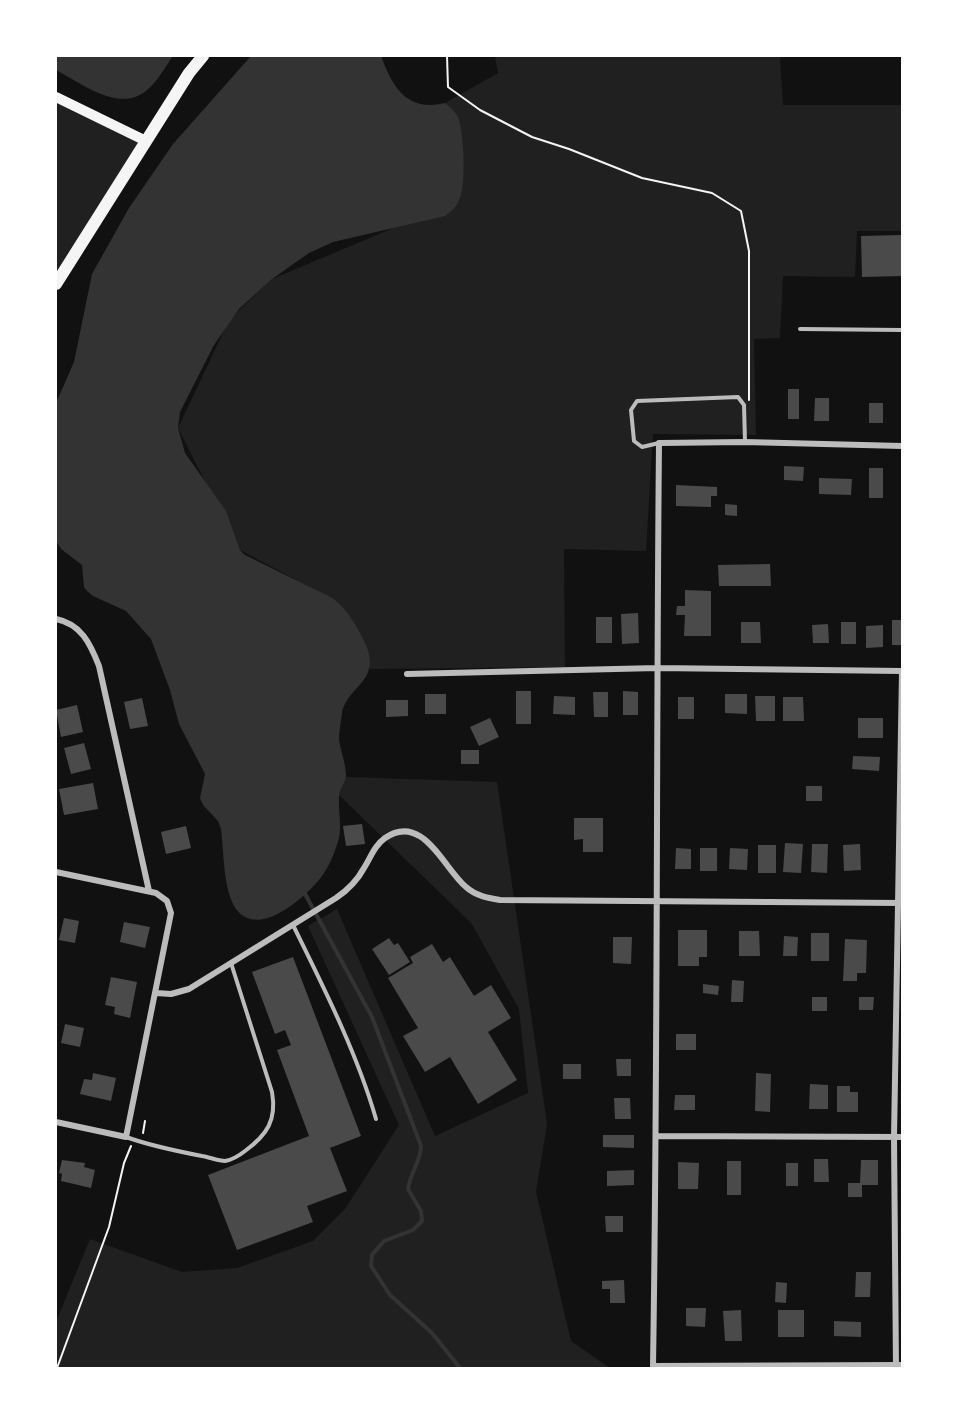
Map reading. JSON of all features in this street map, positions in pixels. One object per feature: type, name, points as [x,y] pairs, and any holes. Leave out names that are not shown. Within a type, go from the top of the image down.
[{"type":"main road","points":[[56,284],[189,73],[203,56]]},
{"type":"main road","points":[[56,97],[146,141]]},
{"type":"street","points":[[407,674],[657,668],[903,671],[901,903],[894,1137],[898,1366],[652,1366],[656,1136],[655,902],[657,668],[659,443],[745,442],[903,446]]},
{"type":"street","points":[[56,619],[66,621],[81,632],[89,642],[99,666],[149,891]]},
{"type":"street","points":[[156,993],[171,994],[189,989],[351,887],[364,870],[374,848],[396,832],[406,832],[432,845],[466,887],[486,898],[562,902],[901,903]]},
{"type":"street","points":[[56,872],[156,893],[167,901],[171,913],[126,1137],[56,1122]]},
{"type":"street","points":[[656,1136],[903,1137]]},
{"type":"lane","points":[[800,329],[903,330]]},
{"type":"lane","points":[[659,443],[642,447],[634,441],[631,410],[637,401],[738,397],[744,405],[745,442]]},
{"type":"lane","points":[[293,925],[333,1010],[369,1095],[376,1119]]},
{"type":"lane","points":[[126,1137],[148,1145],[225,1161],[240,1155],[259,1141],[264,1134],[272,1118],[274,1104],[272,1092],[231,963]]},
{"type":"path","points":[[447,56],[448,87],[480,110],[532,137],[642,178],[712,193],[741,211],[749,251],[750,406]]},
{"type":"path","points":[[57,1368],[114,1212],[124,1163],[130,1148],[143,1134],[145,1121]]},
{"type":"shaded area","points":[[56,56],[173,56],[147,90],[136,97],[125,99],[101,94],[56,70]]},
{"type":"shaded area","points":[[251,56],[381,56],[391,78],[403,95],[421,104],[445,103],[458,117],[462,134],[464,170],[460,198],[445,216],[333,242],[309,253],[272,279],[239,309],[214,345],[180,412],[178,428],[185,453],[226,511],[240,550],[245,555],[335,600],[357,627],[370,657],[367,675],[350,696],[342,713],[339,740],[346,776],[339,795],[339,838],[332,858],[322,876],[305,894],[282,912],[257,920],[246,917],[236,909],[232,901],[226,881],[221,829],[218,821],[203,805],[200,798],[205,774],[179,724],[170,690],[151,639],[126,611],[87,591],[84,587],[82,565],[61,549],[56,541],[56,403],[74,362],[92,274],[129,208],[173,144]]},
{"type":"shaded area","points":[[495,56],[780,56],[783,105],[902,105],[902,231],[857,231],[855,277],[783,276],[780,338],[754,339],[756,435],[653,434],[646,551],[564,549],[565,667],[370,669],[336,601],[240,550],[178,428],[229,320],[272,279],[460,200],[445,103],[498,73]]},
{"type":"shaded area","points":[[56,97],[146,141],[56,284]]},
{"type":"shaded area","points":[[346,777],[497,782],[547,1124],[536,1192],[571,1341],[610,1368],[56,1368],[56,1322],[90,1239],[182,1272],[237,1268],[313,1241],[345,1209],[399,1125],[308,926],[337,909],[435,1136],[528,1093],[519,1009],[472,924],[339,795]]},
{"type":"building","points":[[902,235],[902,276],[862,277],[861,236]]},
{"type":"building","points":[[788,389],[799,389],[799,419],[788,419]]},
{"type":"building","points":[[815,398],[829,398],[829,421],[814,421]]},
{"type":"building","points":[[869,403],[883,403],[883,423],[869,423]]},
{"type":"building","points":[[784,466],[804,467],[803,481],[784,480]]},
{"type":"building","points":[[869,468],[883,468],[883,498],[869,498]]},
{"type":"building","points":[[819,478],[852,479],[851,495],[819,494]]},
{"type":"building","points":[[676,485],[717,487],[717,496],[711,496],[711,507],[676,506]]},
{"type":"building","points":[[725,504],[737,505],[737,516],[725,515]]},
{"type":"building","points":[[770,564],[771,586],[719,586],[718,565]]},
{"type":"building","points":[[685,590],[711,591],[711,636],[684,636],[685,615],[676,615],[677,606],[685,606]]},
{"type":"building","points":[[638,613],[639,643],[622,644],[621,614]]},
{"type":"building","points":[[596,617],[612,617],[612,643],[596,643]]},
{"type":"building","points":[[892,620],[902,620],[902,645],[892,645]]},
{"type":"building","points":[[741,622],[760,622],[761,643],[741,643]]},
{"type":"building","points":[[841,622],[856,622],[856,644],[841,644]]},
{"type":"building","points":[[828,624],[829,643],[813,643],[812,625]]},
{"type":"building","points":[[883,625],[883,647],[866,648],[866,626]]},
{"type":"building","points":[[516,691],[531,691],[531,724],[516,724]]},
{"type":"building","points":[[623,691],[638,692],[638,715],[623,715]]},
{"type":"building","points":[[593,692],[608,692],[608,717],[594,717]]},
{"type":"building","points":[[425,694],[446,694],[446,714],[425,714]]},
{"type":"building","points":[[725,694],[747,694],[747,714],[725,713]]},
{"type":"building","points":[[554,696],[575,697],[575,715],[553,714]]},
{"type":"building","points":[[755,696],[775,696],[775,721],[756,721]]},
{"type":"building","points":[[678,697],[694,697],[694,719],[678,719]]},
{"type":"building","points":[[783,697],[803,697],[804,721],[783,721]]},
{"type":"building","points":[[142,698],[148,726],[130,729],[124,702]]},
{"type":"building","points":[[386,700],[408,700],[408,716],[386,717]]},
{"type":"building","points":[[77,705],[83,732],[61,737],[56,710]]},
{"type":"building","points":[[490,718],[499,737],[479,746],[470,727]]},
{"type":"building","points":[[858,718],[883,718],[883,738],[858,738]]},
{"type":"building","points":[[84,743],[91,769],[71,774],[64,748]]},
{"type":"building","points":[[461,750],[479,750],[479,764],[461,764]]},
{"type":"building","points":[[853,756],[880,757],[879,771],[852,769]]},
{"type":"building","points":[[93,783],[98,809],[64,815],[59,789]]},
{"type":"building","points":[[806,786],[822,786],[822,801],[806,801]]},
{"type":"building","points":[[574,818],[603,818],[603,852],[583,852],[583,839],[574,840]]},
{"type":"building","points":[[362,824],[365,844],[346,846],[343,826]]},
{"type":"building","points":[[186,826],[191,848],[166,854],[161,832]]},
{"type":"building","points":[[785,843],[803,844],[801,873],[783,872]]},
{"type":"building","points":[[812,844],[828,844],[827,873],[811,872]]},
{"type":"building","points":[[860,844],[861,870],[844,871],[843,845]]},
{"type":"building","points":[[758,845],[776,845],[776,873],[758,873]]},
{"type":"building","points":[[676,848],[691,849],[691,869],[675,869]]},
{"type":"building","points":[[700,848],[717,848],[717,871],[700,871]]},
{"type":"building","points":[[730,848],[748,849],[747,870],[729,869]]},
{"type":"building","points":[[64,918],[79,921],[75,943],[59,940]]},
{"type":"building","points":[[124,922],[150,927],[145,948],[120,942]]},
{"type":"building","points":[[678,930],[707,930],[707,957],[699,957],[699,966],[678,966]]},
{"type":"building","points":[[739,931],[759,931],[760,956],[739,956]]},
{"type":"building","points":[[811,933],[829,933],[829,961],[811,961]]},
{"type":"building","points":[[784,936],[798,937],[797,956],[783,956]]},
{"type":"building","points":[[613,937],[632,937],[631,964],[613,963]]},
{"type":"building","points":[[389,938],[394,945],[398,943],[410,962],[389,975],[372,949]]},
{"type":"building","points":[[845,939],[867,940],[866,973],[857,973],[857,981],[843,981]]},
{"type":"building","points":[[432,944],[443,962],[450,957],[474,996],[491,985],[511,1018],[488,1032],[517,1080],[478,1104],[450,1057],[425,1072],[403,1036],[418,1028],[388,978],[413,963],[410,957]]},
{"type":"building","points":[[293,957],[361,1136],[330,1148],[347,1191],[307,1206],[313,1222],[237,1250],[208,1175],[309,1136],[277,1050],[291,1045],[285,1030],[275,1034],[252,972]]},
{"type":"building","points":[[111,977],[137,982],[130,1018],[114,1014],[115,1007],[105,1005]]},
{"type":"building","points":[[732,980],[744,981],[743,1002],[731,1002]]},
{"type":"building","points":[[703,984],[719,986],[718,995],[703,993]]},
{"type":"building","points":[[812,997],[827,997],[827,1011],[812,1011]]},
{"type":"building","points":[[859,997],[874,997],[873,1010],[859,1010]]},
{"type":"building","points":[[65,1024],[84,1028],[80,1047],[61,1043]]},
{"type":"building","points":[[676,1034],[696,1034],[696,1050],[676,1050]]},
{"type":"building","points":[[616,1059],[631,1059],[631,1076],[617,1076]]},
{"type":"building","points":[[563,1064],[581,1064],[581,1079],[563,1079]]},
{"type":"building","points":[[93,1073],[116,1078],[111,1101],[80,1094],[84,1079],[92,1080]]},
{"type":"building","points":[[756,1073],[771,1074],[770,1112],[755,1111]]},
{"type":"building","points":[[810,1084],[828,1085],[828,1109],[809,1109]]},
{"type":"building","points":[[837,1086],[850,1086],[850,1092],[858,1092],[858,1112],[837,1112]]},
{"type":"building","points":[[675,1095],[695,1095],[695,1110],[674,1110]]},
{"type":"building","points":[[614,1098],[630,1098],[631,1119],[615,1119]]},
{"type":"building","points":[[603,1135],[634,1135],[634,1148],[603,1147]]},
{"type":"building","points":[[814,1159],[828,1159],[829,1182],[814,1182]]},
{"type":"building","points":[[62,1160],[85,1163],[84,1167],[95,1170],[91,1188],[61,1181],[62,1174],[59,1173]]},
{"type":"building","points":[[861,1160],[878,1160],[878,1185],[862,1185],[862,1197],[848,1197],[848,1183],[860,1183]]},
{"type":"building","points":[[727,1161],[741,1161],[741,1195],[727,1195]]},
{"type":"building","points":[[678,1162],[699,1163],[698,1189],[678,1189]]},
{"type":"building","points":[[786,1163],[798,1163],[798,1186],[786,1186]]},
{"type":"building","points":[[634,1170],[634,1185],[607,1186],[607,1171]]},
{"type":"building","points":[[605,1216],[623,1216],[623,1232],[606,1232]]},
{"type":"building","points":[[856,1272],[871,1272],[870,1297],[855,1297]]},
{"type":"building","points":[[624,1280],[625,1303],[610,1303],[610,1289],[602,1289],[602,1281]]},
{"type":"building","points":[[776,1282],[787,1283],[786,1303],[775,1302]]},
{"type":"building","points":[[686,1308],[706,1308],[705,1327],[686,1326]]},
{"type":"building","points":[[741,1310],[742,1341],[725,1341],[723,1311]]},
{"type":"building","points":[[778,1310],[804,1310],[804,1337],[778,1337]]},
{"type":"building","points":[[834,1321],[861,1322],[861,1337],[834,1336]]},
{"type":"waterway","points":[[304,892],[372,1017],[421,1146],[408,1189],[421,1211],[422,1221],[413,1230],[384,1241],[372,1255],[371,1266],[390,1295],[432,1333],[460,1368]]}]
